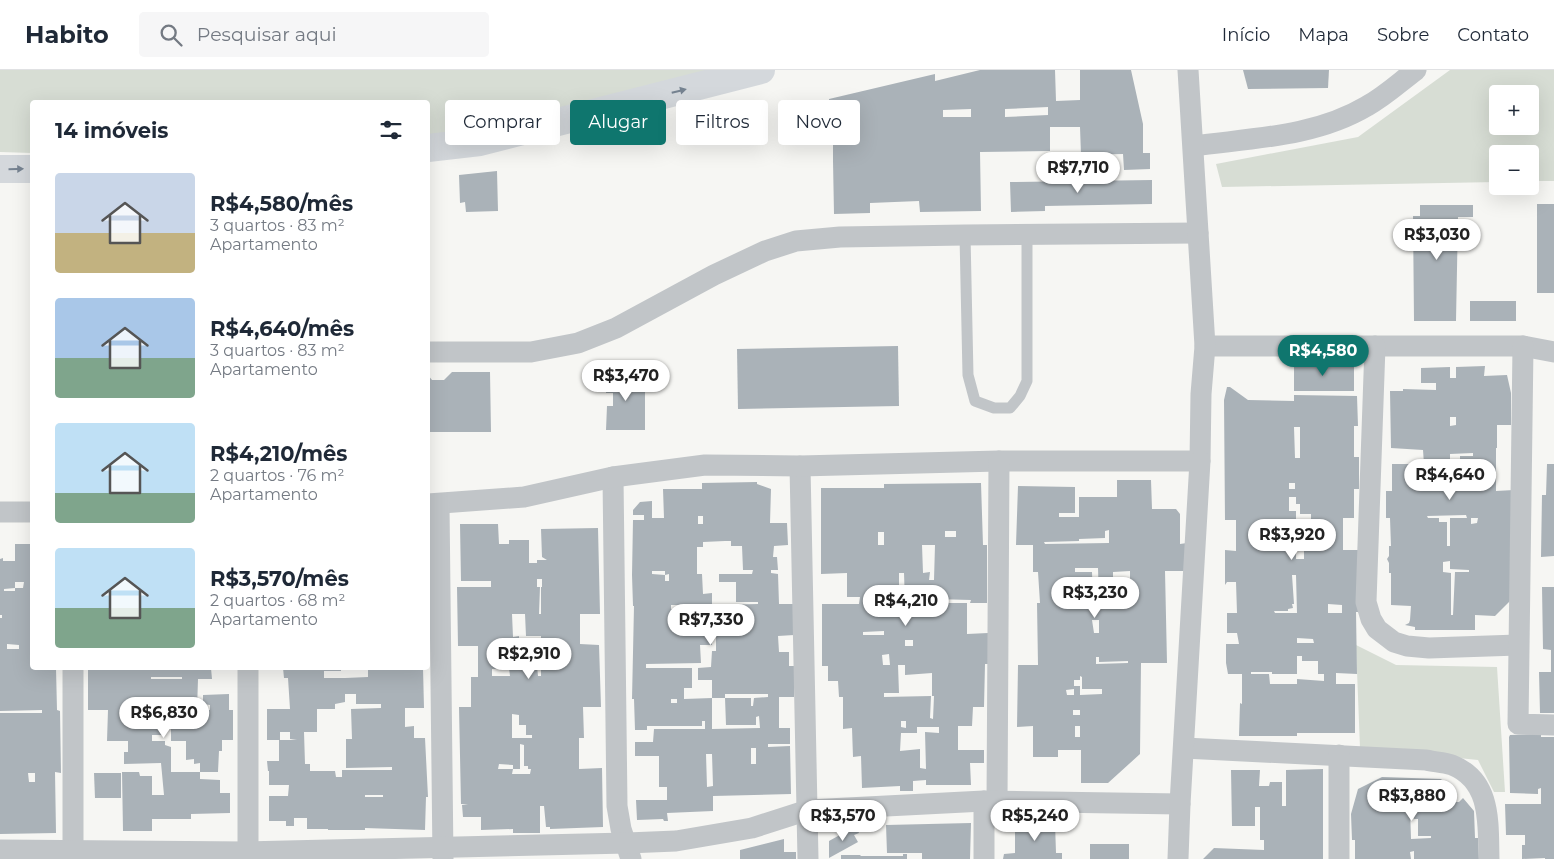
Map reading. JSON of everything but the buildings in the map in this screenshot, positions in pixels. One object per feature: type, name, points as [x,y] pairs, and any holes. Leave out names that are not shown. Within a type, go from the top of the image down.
[{"type":"main road","points":[[430,148],[480,142],[761,70]]},
{"type":"main road","points":[[0,169],[30,169]]},
{"type":"street","points":[[1178,859],[1205,346],[1188,70]]},
{"type":"street","points":[[1194,146],[1310,130],[1368,106],[1416,70]]},
{"type":"street","points":[[430,352],[531,352],[578,343],[616,328],[765,251],[796,241],[965,235],[1198,234]]},
{"type":"street","points":[[1205,346],[1523,346],[1554,352]]},
{"type":"street","points":[[1374,346],[1366,602],[1371,619],[1376,629],[1394,642],[1407,646],[1429,648],[1518,645]]},
{"type":"street","points":[[1523,346],[1518,724],[1554,725]]},
{"type":"street","points":[[443,853],[433,504],[524,497],[613,477],[705,466],[800,466],[999,461],[1200,461]]},
{"type":"street","points":[[984,859],[990,802],[999,461]]},
{"type":"street","points":[[800,466],[808,859]]},
{"type":"street","points":[[613,477],[617,806],[621,829],[629,851]]},
{"type":"street","points":[[0,512],[30,512]]},
{"type":"street","points":[[73,670],[73,855]]},
{"type":"street","points":[[248,670],[248,855]]},
{"type":"street","points":[[1184,748],[1426,760],[1452,765],[1468,774],[1482,791],[1488,816],[1489,859]]},
{"type":"street","points":[[1339,755],[1339,859]]},
{"type":"street","points":[[0,850],[73,855],[629,851],[752,828],[808,810],[990,802],[1180,804]]},
{"type":"lane","points":[[965,235],[968,375],[975,401],[994,408],[1010,408],[1020,396],[1028,381],[1027,234]]},
{"type":"shaded area","points":[[0,70],[730,70],[601,100],[570,100],[570,107],[560,109],[560,100],[445,100],[445,136],[430,140],[430,100],[30,100],[30,153],[0,152]]},
{"type":"shaded area","points":[[1450,70],[1554,70],[1554,181],[1539,181],[1539,145],[1489,145],[1489,182],[1222,187],[1216,164],[1358,137]]},
{"type":"shaded area","points":[[1356,645],[1396,665],[1497,667],[1505,792],[1494,792],[1478,760],[1360,748]]}]
